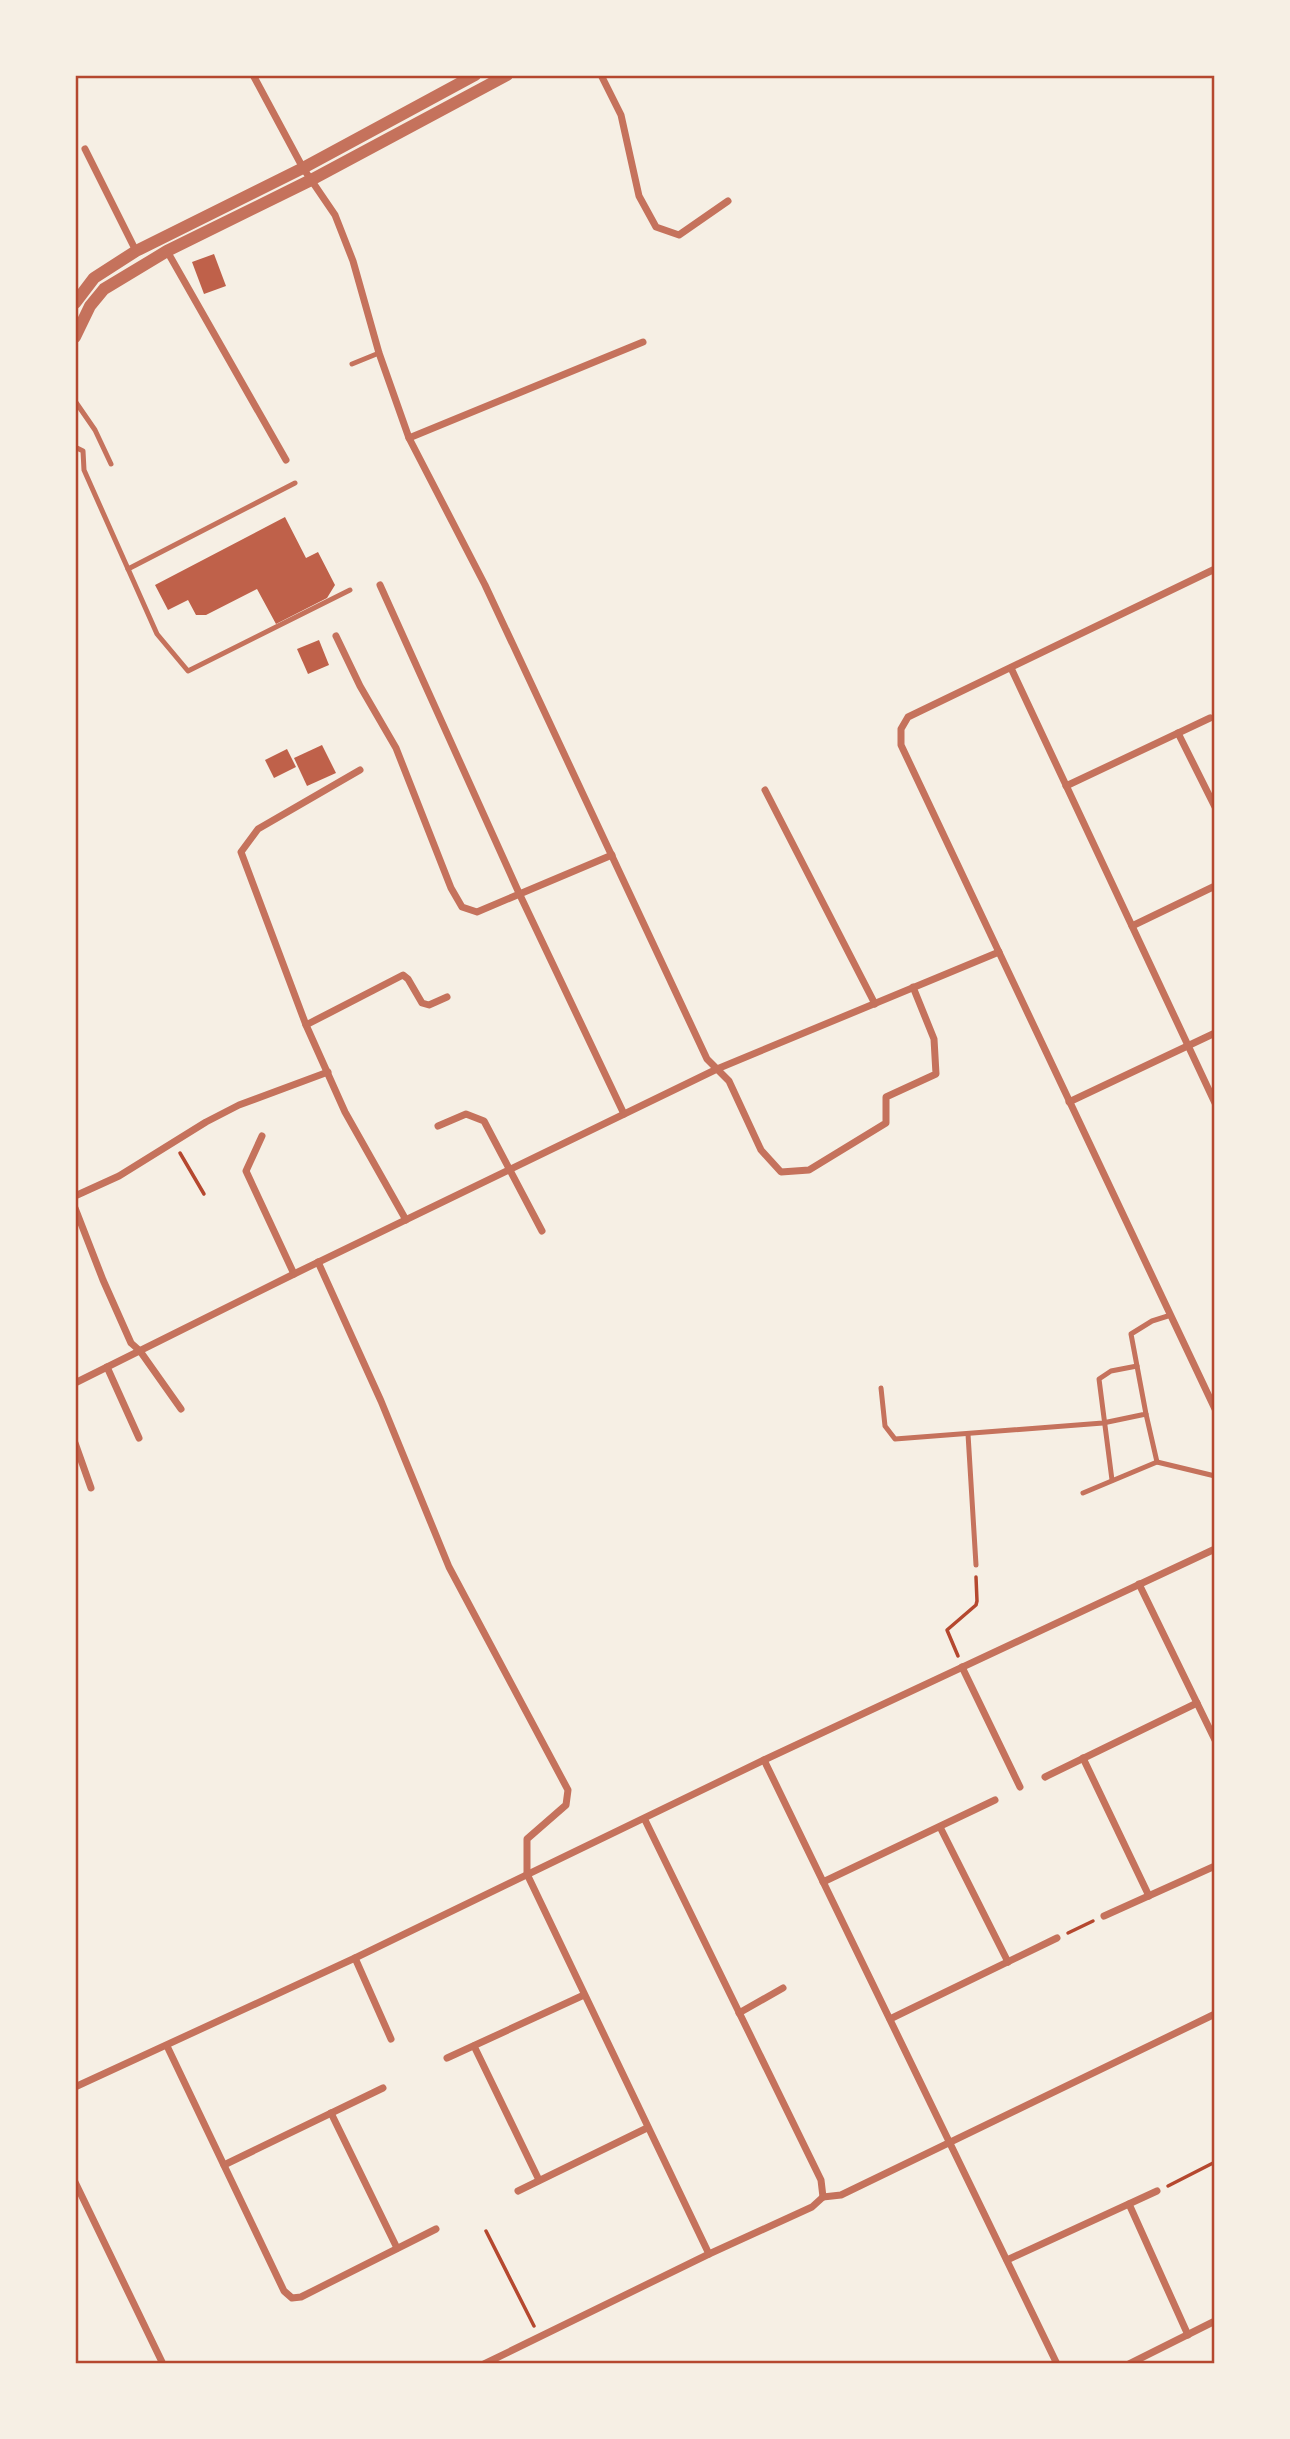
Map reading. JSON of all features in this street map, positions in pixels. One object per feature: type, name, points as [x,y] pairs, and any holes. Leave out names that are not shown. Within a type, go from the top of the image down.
[{"type":"street","points":[[253,75],[303,168],[335,215],[353,261],[379,354],[409,438],[485,585],[707,1059],[729,1081],[761,1150],[781,1172],[809,1170],[886,1123],[886,1097],[936,1074],[934,1038],[914,988]]},
{"type":"street","points":[[75,303],[94,278],[136,251],[303,168],[475,75]]},
{"type":"street","points":[[75,337],[90,306],[104,289],[167,251],[311,180],[507,75]]},
{"type":"street","points":[[601,75],[621,115],[639,196],[656,227],[679,235],[728,201]]},
{"type":"street","points":[[85,149],[136,251]]},
{"type":"street","points":[[167,251],[286,460]]},
{"type":"street","points":[[409,438],[643,342]]},
{"type":"street","points":[[1215,569],[908,717],[901,729],[901,745],[1215,1409]]},
{"type":"street","points":[[380,585],[519,893],[624,1114]]},
{"type":"street","points":[[336,636],[360,686],[396,748],[451,888],[463,906],[477,912],[612,855]]},
{"type":"street","points":[[1011,668],[1215,1104]]},
{"type":"street","points":[[1066,786],[1210,718]]},
{"type":"street","points":[[1178,733],[1215,807]]},
{"type":"street","points":[[360,770],[258,829],[241,852],[306,1025],[345,1112],[406,1220]]},
{"type":"street","points":[[765,790],[875,1003]]},
{"type":"street","points":[[1132,926],[1215,886]]},
{"type":"street","points":[[75,1383],[294,1273],[717,1069],[999,952]]},
{"type":"street","points":[[306,1025],[403,975],[422,1003],[429,1005],[447,998]]},
{"type":"street","points":[[1069,1102],[1215,1033]]},
{"type":"street","points":[[75,1196],[119,1176],[239,1105],[328,1072]]},
{"type":"street","points":[[438,1126],[466,1114],[484,1121],[542,1231]]},
{"type":"street","points":[[262,1136],[246,1171],[294,1273]]},
{"type":"street","points":[[75,1208],[131,1343],[140,1351],[181,1409]]},
{"type":"street","points":[[318,1262],[382,1401],[449,1567],[568,1790],[566,1805],[527,1839],[527,1874],[709,2254]]},
{"type":"street","points":[[107,1367],[139,1438]]},
{"type":"street","points":[[75,1443],[91,1488]]},
{"type":"street","points":[[75,2087],[355,1958],[645,1820],[764,1760],[1215,1549]]},
{"type":"street","points":[[1139,1584],[1215,1740]]},
{"type":"street","points":[[962,1667],[1020,1787]]},
{"type":"street","points":[[1045,1777],[1197,1703]]},
{"type":"street","points":[[1083,1758],[1149,1896]]},
{"type":"street","points":[[764,1760],[1057,2364]]},
{"type":"street","points":[[823,1882],[995,1800]]},
{"type":"street","points":[[645,1820],[821,2180],[823,2197]]},
{"type":"street","points":[[940,1826],[1008,1962]]},
{"type":"street","points":[[1104,1916],[1215,1866]]},
{"type":"street","points":[[890,2019],[1057,1938]]},
{"type":"street","points":[[355,1958],[391,2039]]},
{"type":"street","points":[[739,2013],[783,1988]]},
{"type":"street","points":[[447,2058],[584,1995]]},
{"type":"street","points":[[484,2364],[811,2207],[823,2197],[842,2195],[1215,2014]]},
{"type":"street","points":[[167,2046],[284,2291],[292,2298],[301,2297],[436,2229]]},
{"type":"street","points":[[474,2046],[538,2180]]},
{"type":"street","points":[[224,2165],[383,2088]]},
{"type":"street","points":[[331,2113],[397,2248]]},
{"type":"street","points":[[518,2191],[648,2128]]},
{"type":"street","points":[[75,2182],[163,2364]]},
{"type":"street","points":[[1007,2260],[1157,2191]]},
{"type":"street","points":[[1129,2204],[1188,2334]]},
{"type":"street","points":[[1129,2364],[1215,2321]]},
{"type":"lane","points":[[352,364],[379,354]]},
{"type":"lane","points":[[75,401],[95,430],[110,464]]},
{"type":"lane","points":[[75,447],[83,451],[84,470],[157,634],[188,671],[350,590]]},
{"type":"lane","points":[[75,470],[84,470]]},
{"type":"lane","points":[[128,569],[295,483]]},
{"type":"lane","points":[[1157,1462],[1130,1334],[1152,1321],[1171,1315]]},
{"type":"lane","points":[[1112,1480],[1103,1423],[1100,1379],[1111,1371],[1137,1366]]},
{"type":"lane","points":[[881,1388],[885,1426],[895,1439],[1103,1423],[1146,1414]]},
{"type":"lane","points":[[968,1434],[976,1565]]},
{"type":"lane","points":[[1083,1493],[1157,1462],[1215,1476]]},
{"type":"path","points":[[173,1143],[204,1194]]},
{"type":"path","points":[[955,1649],[947,1633],[948,1628],[977,1601],[976,1565]]},
{"type":"path","points":[[1057,1938],[1104,1916]]},
{"type":"path","points":[[1157,2191],[1215,2162]]},
{"type":"path","points":[[486,2231],[540,2338]]},
{"type":"building","points":[[214,254],[226,286],[204,294],[192,262]]},
{"type":"building","points":[[285,517],[306,558],[318,552],[335,585],[327,598],[276,624],[257,589],[206,615],[196,615],[188,600],[168,610],[155,585]]},
{"type":"building","points":[[319,640],[329,665],[308,674],[297,649]]},
{"type":"building","points":[[322,745],[336,773],[307,786],[294,758]]},
{"type":"building","points":[[287,749],[296,767],[274,778],[265,760]]}]
